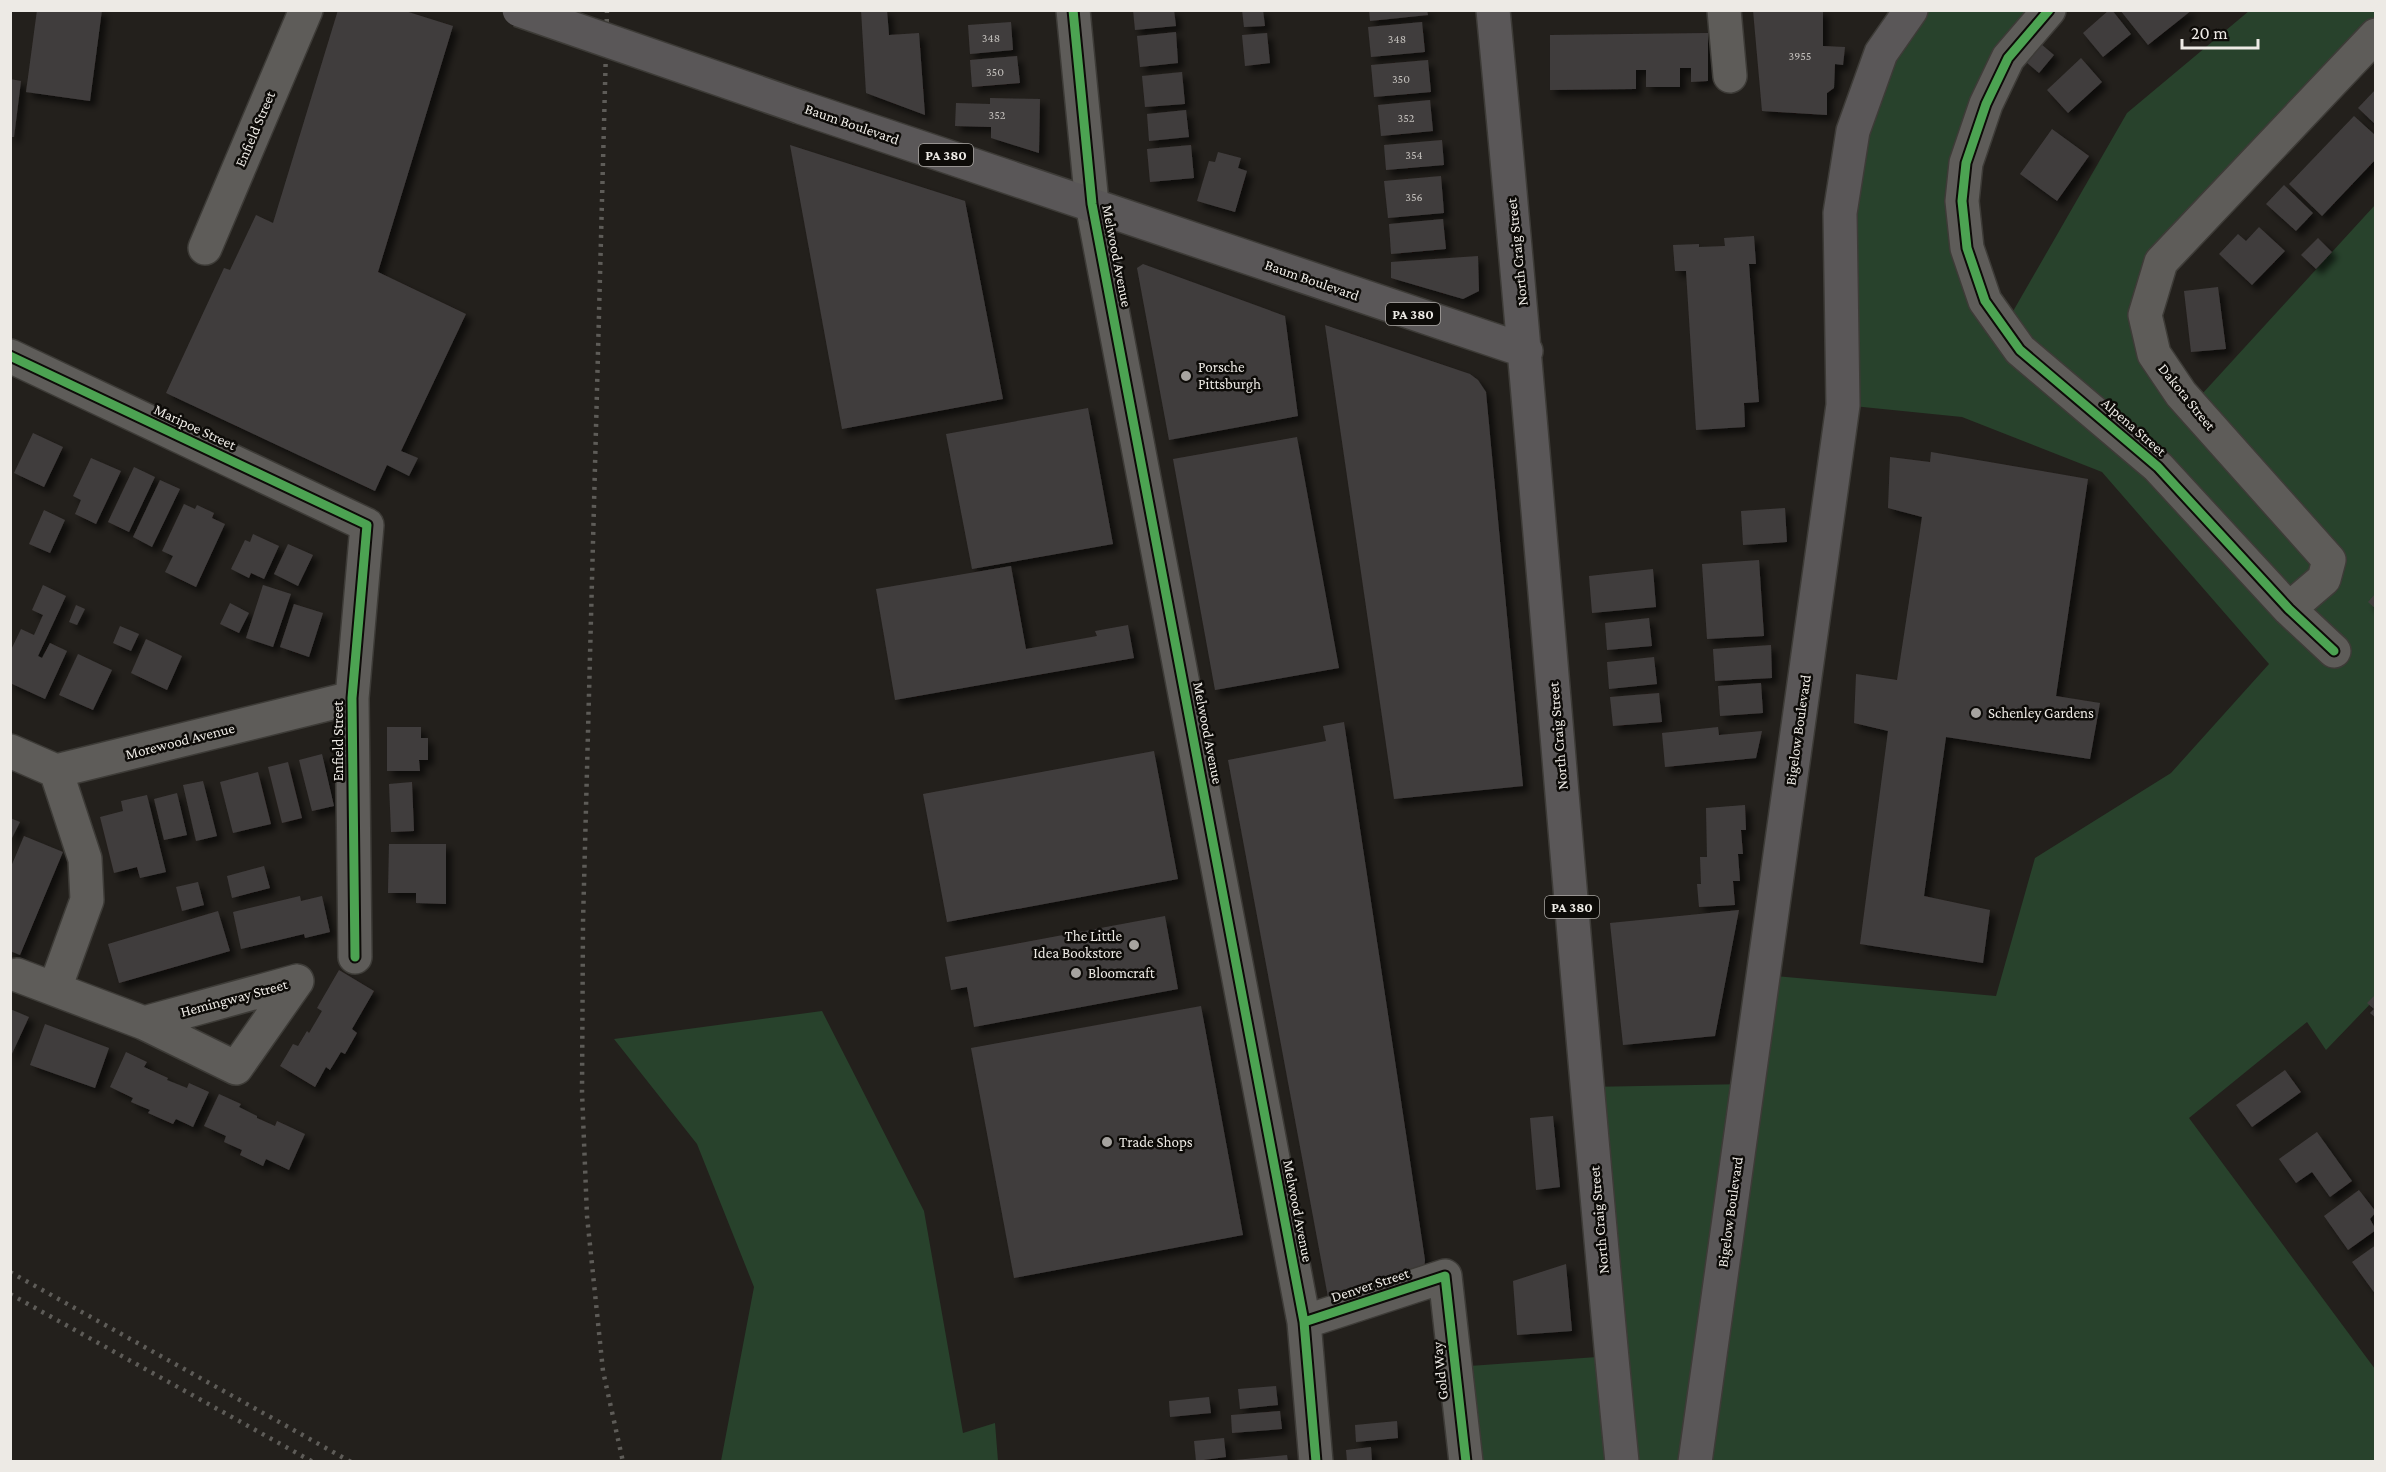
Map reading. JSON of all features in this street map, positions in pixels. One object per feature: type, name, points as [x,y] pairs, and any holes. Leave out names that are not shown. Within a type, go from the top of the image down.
[{"type":"main road","name":"Baum Boulevard","points":[[519,10],[1526,351]]},
{"type":"main road","name":"North Craig Street","points":[[1493,10],[1526,351],[1599,1232],[1622,1461]]},
{"type":"main road","name":"Bigelow Boulevard","points":[[1695,1461],[1843,405],[1840,213],[1852,131],[1881,53],[1911,10]]},
{"type":"street","name":"Enfield Street","points":[[205,248],[306,10]]},
{"type":"street","name":"Melwood Avenue","points":[[1073,10],[1092,204],[1304,1322],[1316,1461]]},
{"type":"street","points":[[1724,10],[1730,76]]},
{"type":"street","name":"Alpena Street","points":[[2049,10],[2008,58],[1986,104],[1966,163],[1962,201],[1967,248],[1985,301],[2020,350],[2158,467],[2289,609],[2334,651]]},
{"type":"street","name":"Dakota Street","points":[[2289,609],[2324,579],[2329,560],[2181,394],[2154,354],[2145,315],[2161,262],[2376,35]]},
{"type":"street","name":"Maripoe Street","points":[[10,356],[367,525]]},
{"type":"street","name":"Enfield Street","points":[[355,957],[352,698],[367,525]]},
{"type":"street","name":"Morewood Avenue","points":[[56,771],[352,698]]},
{"type":"street","points":[[10,750],[56,771],[85,859],[87,900],[55,988]]},
{"type":"street","points":[[16,975],[144,1023]]},
{"type":"street","name":"Denver Street","points":[[1304,1322],[1445,1276]]},
{"type":"street","name":"Gold Way","points":[[1445,1276],[1466,1461]]},
{"type":"green space","points":[[1911,11],[2049,11],[2038,22],[1962,201],[2004,327],[2127,113],[2249,11],[2375,11],[2375,35],[2161,262],[2145,315],[2192,405],[2375,205],[2375,999],[2326,1050],[2307,1022],[2189,1118],[2375,1369],[2375,1461],[1466,1461],[1455,1367],[1611,1356],[1587,1087],[1748,1084],[1763,975],[1996,996],[2035,858],[2171,773],[2269,664],[2102,472],[1962,417],[1843,405],[1840,213]]},
{"type":"green space","points":[[822,1011],[924,1211],[963,1433],[995,1423],[998,1461],[721,1461],[754,1287],[697,1144],[614,1039]]},
{"type":"building","points":[[37,10],[102,10],[90,101],[26,92]]},
{"type":"building","points":[[338,10],[402,10],[453,26],[378,272],[466,314],[401,451],[418,458],[409,476],[387,465],[375,491],[166,393],[224,268],[230,270],[256,215],[273,223]]},
{"type":"building","points":[[861,10],[887,10],[889,35],[919,33],[925,115],[866,93]]},
{"type":"building","points":[[1133,10],[1174,10],[1176,26],[1135,30]]},
{"type":"building","points":[[1242,10],[1263,10],[1265,26],[1244,27]]},
{"type":"building","points":[[1369,10],[1427,10],[1428,15],[1370,21]]},
{"type":"building","points":[[1753,10],[1823,10],[1823,46],[1845,47],[1843,65],[1835,64],[1834,88],[1827,93],[1827,115],[1762,111]]},
{"type":"building","points":[[2109,10],[2112,10],[2131,34],[2103,57],[2083,33]]},
{"type":"building","points":[[2120,10],[2192,10],[2148,45]]},
{"type":"building","points":[[1011,22],[1013,50],[970,54],[968,25]]},
{"type":"building","points":[[1422,22],[1425,52],[1371,57],[1368,27]]},
{"type":"building","points":[[1176,32],[1178,63],[1140,67],[1137,36]]},
{"type":"building","points":[[1267,33],[1270,63],[1245,66],[1242,35]]},
{"type":"building","points":[[1708,33],[1708,81],[1691,82],[1691,68],[1680,68],[1680,87],[1646,87],[1646,70],[1636,70],[1636,89],[1550,90],[1550,35]]},
{"type":"building","points":[[2041,44],[2054,55],[2039,73],[2026,62]]},
{"type":"building","points":[[1017,56],[1020,83],[972,87],[970,60]]},
{"type":"building","points":[[2081,58],[2102,82],[2068,113],[2047,90]]},
{"type":"building","points":[[1428,60],[1431,92],[1374,97],[1371,65]]},
{"type":"building","points":[[1182,72],[1185,104],[1145,107],[1142,76]]},
{"type":"building","points":[[10,79],[21,81],[14,137],[10,137]]},
{"type":"building","points":[[2376,89],[2376,125],[2358,108]]},
{"type":"building","points":[[990,98],[1040,99],[1039,153],[991,138],[991,127],[955,126],[956,103],[990,104]]},
{"type":"building","points":[[1430,100],[1433,131],[1381,136],[1378,105]]},
{"type":"building","points":[[1186,110],[1189,137],[1149,141],[1147,114]]},
{"type":"building","points":[[2354,116],[2376,136],[2376,159],[2322,216],[2289,184]]},
{"type":"building","points":[[2052,129],[2089,156],[2057,201],[2020,174]]},
{"type":"building","points":[[1442,140],[1444,165],[1386,170],[1384,145]]},
{"type":"building","points":[[790,145],[965,201],[1003,399],[842,429]]},
{"type":"building","points":[[1191,145],[1194,178],[1150,182],[1147,149]]},
{"type":"building","points":[[1218,152],[1241,158],[1238,168],[1247,171],[1235,212],[1197,201],[1209,161],[1215,162]]},
{"type":"building","points":[[1441,176],[1444,213],[1388,218],[1384,181]]},
{"type":"building","points":[[2284,185],[2313,213],[2296,231],[2266,204]]},
{"type":"building","points":[[1443,219],[1446,249],[1391,254],[1389,224]]},
{"type":"building","points":[[2259,227],[2285,251],[2252,285],[2219,254],[2238,234],[2246,241]]},
{"type":"building","points":[[1754,236],[1756,264],[1749,264],[1759,402],[1744,403],[1745,427],[1696,430],[1686,271],[1675,271],[1673,245],[1725,246],[1724,238]]},
{"type":"building","points":[[2318,238],[2332,252],[2316,269],[2301,255]]},
{"type":"building","points":[[1478,256],[1479,291],[1463,299],[1391,278],[1391,262]]},
{"type":"building","points":[[1143,264],[1285,316],[1298,416],[1169,440],[1137,268]]},
{"type":"building","points":[[2218,287],[2226,349],[2191,352],[2184,291]]},
{"type":"building","points":[[1325,325],[1470,374],[1478,380],[1486,392],[1523,786],[1394,799]]},
{"type":"building","points":[[1088,408],[1113,544],[972,569],[946,434]]},
{"type":"building","points":[[33,433],[63,447],[44,487],[14,473]]},
{"type":"building","points":[[1297,437],[1339,668],[1215,690],[1173,459]]},
{"type":"building","name":"Schenley Gardens","points":[[1931,452],[2088,479],[2056,696],[2100,703],[2090,759],[1946,737],[1924,896],[1990,910],[1983,963],[1860,944],[1888,731],[1854,723],[1856,674],[1897,680],[1922,517],[1888,508],[1890,457],[1930,462]]},
{"type":"building","points":[[91,458],[121,471],[96,524],[75,514],[81,500],[73,496]]},
{"type":"building","points":[[134,467],[155,477],[129,532],[108,522]]},
{"type":"building","points":[[160,480],[180,489],[152,547],[133,537]]},
{"type":"building","points":[[184,504],[195,509],[197,505],[214,513],[212,518],[225,524],[196,587],[165,572],[173,556],[162,551]]},
{"type":"building","points":[[1785,508],[1787,542],[1743,545],[1741,511]]},
{"type":"building","points":[[44,510],[65,520],[50,553],[29,544]]},
{"type":"building","points":[[253,534],[279,546],[264,579],[251,573],[249,578],[231,569],[245,540],[250,542]]},
{"type":"building","points":[[288,544],[313,555],[298,586],[274,574]]},
{"type":"building","points":[[1759,560],[1764,636],[1707,639],[1702,564]]},
{"type":"building","points":[[1011,566],[1026,649],[1097,636],[1095,631],[1128,625],[1134,658],[895,700],[876,589]]},
{"type":"building","points":[[1653,569],[1656,607],[1592,613],[1589,576]]},
{"type":"building","points":[[43,585],[66,596],[38,656],[42,658],[50,643],[67,651],[45,699],[10,683],[10,652],[21,629],[34,635],[43,615],[32,610]]},
{"type":"building","points":[[263,585],[291,594],[273,647],[246,638]]},
{"type":"building","points":[[2376,593],[2376,609],[2368,602]]},
{"type":"building","points":[[230,603],[249,613],[239,633],[220,624]]},
{"type":"building","points":[[294,604],[323,613],[309,657],[280,647]]},
{"type":"building","points":[[76,605],[85,609],[77,625],[69,622]]},
{"type":"building","points":[[1649,618],[1652,646],[1607,650],[1605,623]]},
{"type":"building","points":[[120,626],[139,634],[131,651],[113,643]]},
{"type":"building","points":[[146,639],[182,656],[167,690],[131,673]]},
{"type":"building","points":[[1771,645],[1772,678],[1715,681],[1713,649]]},
{"type":"building","points":[[78,654],[112,670],[93,710],[59,695]]},
{"type":"building","points":[[1654,657],[1657,684],[1609,689],[1607,662]]},
{"type":"building","points":[[1761,683],[1763,713],[1720,716],[1718,686]]},
{"type":"building","points":[[1659,693],[1662,722],[1613,726],[1610,697]]},
{"type":"building","points":[[1344,722],[1425,1260],[1424,1270],[1328,1297],[1228,760],[1326,741],[1323,726]]},
{"type":"building","points":[[387,727],[421,727],[421,738],[428,738],[428,760],[419,760],[420,771],[387,771]]},
{"type":"building","points":[[1718,727],[1719,735],[1762,731],[1756,758],[1665,767],[1662,733]]},
{"type":"building","points":[[1154,751],[1178,879],[947,922],[923,794]]},
{"type":"building","points":[[322,754],[334,806],[312,811],[299,760]]},
{"type":"building","points":[[288,762],[302,818],[282,823],[268,767]]},
{"type":"building","points":[[258,772],[271,824],[233,833],[220,782]]},
{"type":"building","points":[[203,781],[217,836],[196,841],[183,785]]},
{"type":"building","points":[[412,782],[414,831],[391,832],[389,784]]},
{"type":"building","points":[[177,793],[187,835],[164,840],[154,799]]},
{"type":"building","points":[[147,795],[166,872],[140,878],[137,867],[114,873],[100,817],[123,811],[121,801]]},
{"type":"building","points":[[1745,805],[1746,830],[1741,830],[1743,854],[1738,854],[1740,881],[1733,881],[1735,905],[1699,907],[1697,884],[1701,884],[1700,857],[1707,857],[1706,808]]},
{"type":"building","points":[[10,818],[20,822],[10,842]]},
{"type":"building","points":[[24,836],[63,852],[20,955],[10,951],[10,869]]},
{"type":"building","points":[[389,844],[446,844],[446,904],[416,903],[416,893],[388,893]]},
{"type":"building","points":[[264,866],[270,888],[232,898],[227,876]]},
{"type":"building","points":[[198,882],[204,905],[182,911],[176,887]]},
{"type":"building","points":[[300,896],[301,901],[322,896],[330,932],[305,938],[304,934],[241,949],[233,912]]},
{"type":"building","points":[[1739,910],[1715,1036],[1623,1045],[1610,923]]},
{"type":"building","points":[[218,911],[230,951],[119,983],[108,944]]},
{"type":"building","points":[[1165,916],[1178,989],[974,1027],[967,987],[951,990],[945,957]]},
{"type":"building","points":[[339,970],[374,991],[352,1029],[357,1033],[345,1054],[341,1052],[330,1070],[326,1067],[315,1087],[280,1066],[293,1044],[298,1046],[307,1031],[309,1033],[322,1011],[317,1008]]},
{"type":"building","points":[[2376,994],[2376,1018],[2370,1013],[2374,1009],[2367,1003]]},
{"type":"building","name":"Trade Shops","points":[[1201,1006],[1243,1235],[1014,1278],[971,1048]]},
{"type":"building","points":[[10,1009],[29,1017],[10,1058]]},
{"type":"building","points":[[45,1024],[109,1048],[95,1088],[30,1065]]},
{"type":"building","points":[[126,1052],[147,1062],[144,1067],[168,1078],[167,1080],[187,1088],[189,1083],[209,1092],[193,1127],[176,1119],[173,1124],[148,1113],[150,1110],[131,1102],[133,1098],[110,1087]]},
{"type":"building","points":[[2285,1070],[2301,1092],[2252,1127],[2236,1105]]},
{"type":"building","points":[[219,1094],[241,1104],[239,1107],[257,1118],[275,1126],[277,1121],[305,1134],[289,1170],[266,1159],[263,1166],[240,1155],[242,1150],[224,1142],[226,1136],[204,1126]]},
{"type":"building","points":[[1553,1116],[1560,1187],[1536,1190],[1530,1118]]},
{"type":"building","points":[[2317,1132],[2352,1181],[2330,1197],[2312,1172],[2296,1183],[2279,1159]]},
{"type":"building","points":[[2359,1190],[2376,1212],[2370,1219],[2376,1230],[2348,1250],[2324,1216]]},
{"type":"building","points":[[2376,1245],[2376,1295],[2352,1262]]},
{"type":"building","points":[[1566,1264],[1572,1331],[1517,1335],[1513,1281]]},
{"type":"building","points":[[1276,1386],[1278,1405],[1240,1409],[1238,1389]]},
{"type":"building","points":[[1209,1397],[1211,1413],[1170,1417],[1169,1401]]},
{"type":"building","points":[[1280,1411],[1282,1429],[1232,1433],[1231,1415]]},
{"type":"building","points":[[1397,1421],[1398,1438],[1356,1442],[1355,1425]]},
{"type":"building","points":[[1224,1438],[1226,1457],[1196,1461],[1194,1441]]},
{"type":"building","points":[[1371,1447],[1372,1462],[1347,1462],[1346,1450]]},
{"type":"building","points":[[1287,1455],[1288,1462],[1235,1462],[1235,1460]]},
{"type":"railway","points":[[607,10],[583,922],[582,1092],[587,1216],[603,1371],[623,1462]]},
{"type":"railway","points":[[10,1272],[351,1462]]},
{"type":"railway","points":[[10,1294],[313,1462]]},
{"type":"cycle path","points":[[1073,10],[1092,204],[1304,1322],[1316,1462]]},
{"type":"cycle path","points":[[2049,10],[2008,58],[1986,104],[1966,163],[1962,201],[1967,248],[1985,301],[2020,350],[2158,467],[2289,609],[2334,651]]},
{"type":"cycle path","points":[[10,356],[367,525],[352,698],[355,957]]},
{"type":"cycle path","points":[[1304,1322],[1445,1276],[1466,1462]]},
{"type":"place","name":"Porsche Pittsburgh","points":[[1186,376]]},
{"type":"place","name":"Schenley Gardens","points":[[1976,713]]},
{"type":"place","name":"The Little Idea Bookstore","points":[[1134,945]]},
{"type":"place","name":"Bloomcraft","points":[[1076,973]]},
{"type":"place","name":"Trade Shops","points":[[1107,1142]]}]
